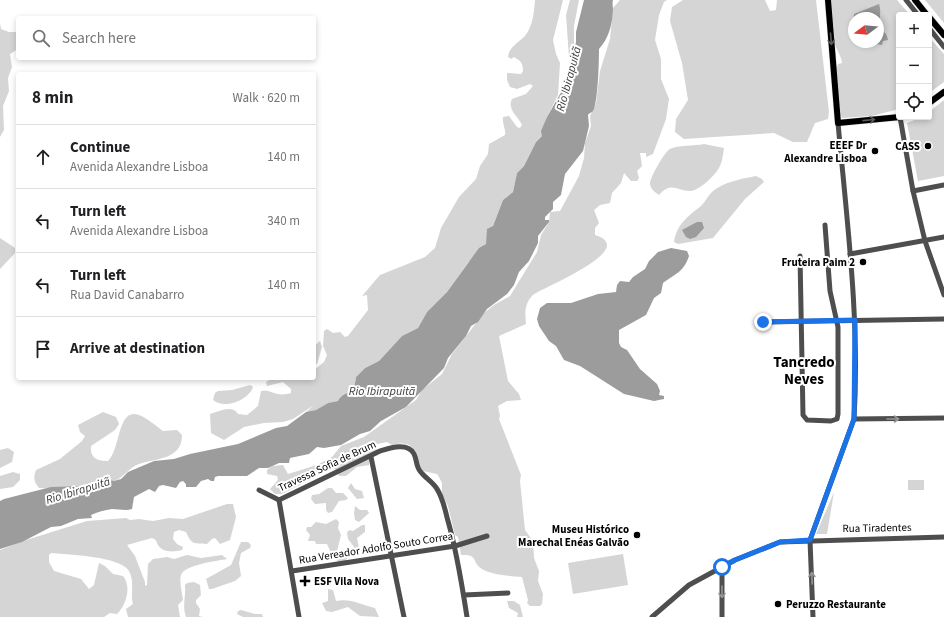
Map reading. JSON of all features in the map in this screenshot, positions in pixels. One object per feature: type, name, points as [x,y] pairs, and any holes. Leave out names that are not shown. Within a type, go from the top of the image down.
[{"type":"main road","points":[[828,0],[838,123],[896,117]]},
{"type":"main road","points":[[914,0],[924,12]]},
{"type":"main road","points":[[932,21],[944,35]]},
{"type":"main road","points":[[932,101],[944,92]]},
{"type":"street","points":[[906,0],[916,12]]},
{"type":"street","points":[[932,32],[944,46]]},
{"type":"street","points":[[900,120],[912,191],[925,241],[944,295]]},
{"type":"street","points":[[813,617],[810,540],[854,419],[855,320],[838,123]]},
{"type":"street","points":[[912,191],[944,185]]},
{"type":"street","points":[[800,256],[803,415],[804,418],[812,421],[831,421],[837,418],[838,414],[838,342],[836,320],[830,291],[825,225]]},
{"type":"street","points":[[850,254],[944,237]]},
{"type":"street","points":[[763,322],[944,319]]},
{"type":"street","points":[[854,419],[944,418]]},
{"type":"street","name":"Travessa Sofia de Brum","points":[[259,490],[279,500],[385,449],[405,447],[414,455],[417,467],[425,478],[436,487],[441,496],[455,546]]},
{"type":"street","points":[[370,457],[404,617]]},
{"type":"street","points":[[279,500],[299,617]]},
{"type":"street","name":"Rua Vereador Adolfo Souto Correa","points":[[292,571],[455,546],[487,536]]},
{"type":"street","name":"Rua Tiradentes","points":[[652,617],[689,585],[735,560],[780,542],[944,537]]},
{"type":"street","points":[[455,546],[467,617]]},
{"type":"street","points":[[722,567],[722,617]]},
{"type":"street","points":[[464,595],[508,593]]},
{"type":"shaded area","points":[[535,0],[563,0],[553,40],[556,54],[560,63],[558,95],[547,117],[542,136],[536,142],[524,166],[517,173],[513,192],[503,200],[486,244],[467,264],[447,292],[427,312],[418,328],[402,336],[379,361],[365,368],[356,377],[355,384],[351,391],[340,397],[338,401],[328,403],[316,410],[306,412],[314,405],[293,419],[283,422],[264,423],[244,427],[224,440],[211,433],[210,414],[229,409],[238,414],[247,415],[258,406],[261,391],[264,390],[277,394],[291,393],[291,389],[283,382],[267,386],[266,382],[270,380],[316,380],[316,368],[324,362],[327,355],[323,346],[324,331],[327,329],[333,333],[340,332],[345,337],[348,336],[368,310],[367,295],[362,296],[380,275],[425,257],[435,248],[441,228],[459,197],[476,179],[480,166],[488,154],[489,144],[505,135],[503,117],[509,116],[517,127],[520,128],[522,125],[512,110],[512,99],[526,94],[533,86],[530,84],[517,89],[510,87],[507,80],[507,73],[521,74],[523,68],[521,62],[514,57],[511,59],[508,57],[510,50],[528,32],[533,19]]},
{"type":"shaded area","points":[[570,0],[579,0],[574,26],[574,48],[572,55],[569,57],[566,15]]},
{"type":"shaded area","points":[[620,0],[667,0],[664,2],[659,15],[655,40],[661,59],[661,79],[669,99],[666,119],[653,154],[646,157],[646,153],[640,153],[642,166],[637,171],[639,178],[637,181],[631,181],[624,173],[621,183],[612,193],[610,203],[600,205],[594,210],[599,223],[595,228],[595,235],[606,241],[606,249],[598,258],[584,268],[533,295],[528,302],[525,312],[526,324],[499,336],[508,381],[519,394],[521,400],[507,401],[498,406],[500,416],[499,419],[521,475],[520,481],[525,530],[533,541],[534,558],[539,571],[538,581],[543,594],[542,604],[540,606],[530,606],[527,603],[528,600],[522,577],[491,573],[482,569],[473,557],[461,555],[458,537],[455,535],[448,506],[442,494],[442,483],[437,474],[423,471],[414,449],[411,446],[400,443],[392,445],[387,442],[377,444],[377,455],[370,458],[369,465],[357,467],[346,476],[339,476],[335,469],[311,474],[300,485],[282,494],[275,494],[270,489],[278,480],[277,476],[267,474],[267,470],[272,466],[283,465],[288,474],[317,465],[332,457],[341,446],[364,437],[416,400],[422,390],[442,374],[452,354],[484,313],[494,305],[510,296],[537,252],[541,235],[549,222],[550,212],[560,211],[579,176],[584,158],[585,143],[591,126],[590,116],[596,103],[600,71],[610,39],[613,8]]},
{"type":"shaded area","points":[[683,0],[765,0],[770,11],[776,10],[777,0],[816,0],[829,112],[828,119],[815,123],[807,142],[793,142],[774,133],[684,139],[675,132],[676,119],[688,100],[682,63],[670,21],[672,7]]},
{"type":"shaded area","points":[[828,0],[897,0],[907,12],[896,12],[896,110],[872,116],[842,118],[838,105],[835,84],[838,64],[842,63],[833,37],[834,27],[830,20]]},
{"type":"shaded area","points":[[925,0],[944,0],[944,23]]},
{"type":"shaded area","points":[[0,23],[1,29],[9,32],[16,32],[16,50],[10,54],[12,67],[8,78],[9,91],[3,106],[4,130],[0,137]]},
{"type":"shaded area","points":[[932,40],[944,54],[944,82],[932,91]]},
{"type":"shaded area","name":"CASS","points":[[944,100],[944,176],[918,181],[907,123],[914,120],[932,120],[932,110]]},
{"type":"shaded area","points":[[704,144],[724,148],[719,169],[701,187],[690,191],[667,188],[659,195],[653,190],[650,185],[652,176],[665,154],[670,149]]},
{"type":"shaded area","points":[[756,176],[764,182],[745,199],[713,238],[678,244],[674,242],[675,236],[683,221],[701,206],[712,192],[727,183]]},
{"type":"shaded area","points":[[0,238],[15,248],[15,253],[0,269]]},
{"type":"shaded area","points":[[320,341],[322,347],[317,364],[316,364],[316,344]]},
{"type":"shaded area","points":[[250,385],[253,387],[251,392],[236,402],[223,404],[213,400],[215,393],[218,391],[232,390]]},
{"type":"shaded area","points":[[103,412],[116,417],[119,424],[115,430],[91,446],[93,456],[95,458],[108,461],[115,448],[123,423],[127,417],[132,414],[142,416],[163,431],[177,430],[182,435],[181,443],[173,454],[167,457],[135,465],[120,478],[104,485],[56,489],[39,488],[34,480],[36,470],[60,459],[82,441],[85,436],[80,432],[78,425]]},
{"type":"shaded area","points":[[8,448],[14,452],[12,462],[0,468],[0,450]]},
{"type":"shaded area","points":[[13,472],[20,474],[20,480],[13,487],[0,489],[0,476]]},
{"type":"shaded area","points":[[908,480],[924,480],[924,490],[908,490]]},
{"type":"shaded area","points":[[351,483],[355,489],[362,491],[364,498],[357,499],[348,488]]},
{"type":"shaded area","points":[[328,488],[332,488],[336,493],[343,493],[348,498],[346,500],[339,501],[332,512],[328,513],[326,510],[326,503],[315,504],[311,499],[312,495],[319,494]]},
{"type":"shaded area","points":[[834,492],[827,534],[816,534]]},
{"type":"shaded area","points":[[227,504],[233,504],[236,517],[230,540],[220,544],[215,538],[207,544],[196,543],[190,539],[186,532],[179,530],[174,532],[173,539],[177,544],[183,547],[182,550],[166,551],[160,548],[156,540],[152,538],[127,545],[135,556],[145,582],[145,586],[147,585],[148,564],[153,559],[167,557],[174,559],[187,555],[201,558],[222,555],[227,559],[194,566],[183,572],[180,581],[183,600],[178,605],[180,617],[128,617],[126,609],[133,604],[132,583],[131,575],[124,566],[105,559],[51,553],[49,555],[49,562],[54,571],[81,579],[89,589],[94,585],[99,563],[105,566],[113,574],[123,576],[127,585],[127,596],[123,606],[117,614],[110,613],[104,617],[0,617],[0,550],[23,541],[87,521],[126,518],[130,520],[139,519],[153,521],[169,518],[183,519]]},
{"type":"shaded area","points":[[355,506],[360,510],[367,510],[369,513],[359,522],[355,520]]},
{"type":"shaded area","points":[[336,519],[339,522],[338,528],[341,535],[337,551],[340,553],[343,551],[349,552],[346,561],[339,562],[333,557],[327,544],[316,544],[315,541],[308,541],[310,535],[306,530],[307,527],[311,527],[316,522],[326,524]]},
{"type":"shaded area","points":[[362,525],[365,525],[365,532],[357,538],[359,548],[357,551],[348,539],[347,532],[350,530],[353,531]]},
{"type":"shaded area","points":[[241,542],[248,542],[251,545],[250,548],[241,553],[239,563],[241,576],[235,581],[209,589],[206,579],[231,565]]},
{"type":"shaded area","points":[[623,554],[628,585],[573,594],[568,563]]},
{"type":"shaded area","points":[[194,582],[200,585],[201,595],[196,600],[196,603],[200,609],[199,616],[203,617],[186,617],[184,605],[185,585],[187,583]]},
{"type":"shaded area","points":[[328,589],[333,590],[336,601],[346,600],[375,608],[379,617],[360,616],[348,607],[332,612],[326,611],[322,603],[328,601]]},
{"type":"shaded area","points":[[507,601],[514,601],[520,605],[523,617],[517,617],[518,613],[509,608]]},
{"type":"shaded area","points":[[241,610],[255,614],[262,614],[263,617],[243,617],[237,614],[238,611]]},
{"type":"water","name":"Rio Ibirapuitã","points":[[584,0],[613,0],[613,10],[609,31],[599,49],[598,81],[595,106],[593,111],[588,115],[589,126],[583,151],[565,174],[561,195],[553,202],[553,209],[545,217],[545,220],[549,220],[549,222],[538,236],[538,243],[529,261],[519,272],[514,285],[507,294],[487,309],[478,322],[471,326],[466,336],[448,358],[444,368],[406,407],[381,421],[370,431],[360,434],[341,445],[324,448],[317,447],[309,454],[290,458],[289,463],[279,463],[268,468],[259,468],[247,476],[218,476],[215,477],[214,481],[208,479],[201,481],[196,487],[186,487],[186,484],[183,481],[180,482],[176,488],[163,485],[159,486],[155,492],[149,489],[134,497],[132,509],[112,509],[98,512],[91,515],[92,518],[78,519],[61,526],[51,527],[22,542],[0,549],[0,501],[4,499],[51,487],[87,486],[107,480],[114,481],[121,479],[128,472],[154,461],[174,459],[190,454],[238,444],[276,428],[287,426],[306,412],[316,410],[328,403],[338,401],[340,397],[351,391],[355,384],[356,377],[365,368],[379,361],[402,336],[418,328],[427,312],[447,292],[479,248],[486,244],[487,229],[493,226],[503,200],[513,192],[517,173],[524,166],[536,142],[542,136],[541,131],[547,117],[568,80],[576,42],[576,32]]},
{"type":"water","points":[[879,4],[880,12],[859,12]]},
{"type":"water","points":[[884,31],[887,36],[888,40],[884,41]]},
{"type":"water","points":[[697,222],[702,222],[704,228],[696,237],[690,239],[686,237],[682,230]]},
{"type":"water","points":[[671,248],[687,251],[689,256],[687,262],[679,272],[663,283],[661,293],[654,298],[646,315],[619,330],[619,343],[621,347],[627,350],[640,369],[657,384],[660,391],[659,395],[664,396],[664,399],[654,401],[624,394],[580,366],[564,360],[556,346],[549,341],[539,326],[537,319],[540,308],[547,303],[571,303],[598,294],[616,292],[617,285],[620,281],[629,282],[633,277],[645,269],[649,261],[658,252]]},
{"type":"place","name":"CASS","points":[[928,146]]},
{"type":"place","name":"EEEF Dr Alexandre Lisboa","points":[[875,151]]},
{"type":"place","name":"Fruteira Paim 2","points":[[863,262]]},
{"type":"place","name":"Museu Histórico Marechal Enéas Galvão","points":[[637,535]]},
{"type":"place","name":"ESF Vila Nova","points":[[305,581]]},
{"type":"place","name":"Peruzzo Restaurante","points":[[778,604]]},
{"type":"district","name":"Tancredo Neves","points":[[804,370]]},
{"type":"route","points":[[722,567],[759,549],[780,542],[810,540],[854,419],[855,320],[763,322]]}]
